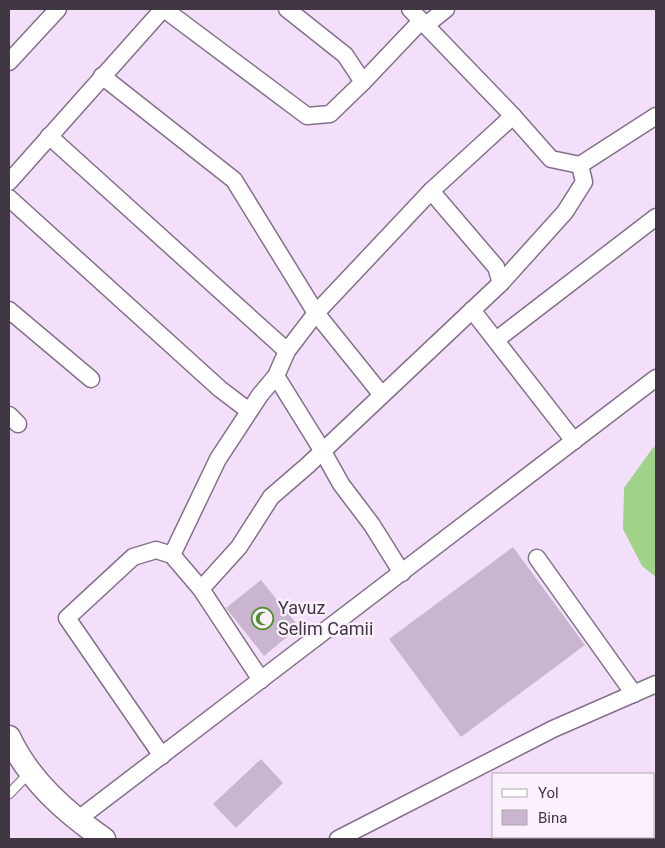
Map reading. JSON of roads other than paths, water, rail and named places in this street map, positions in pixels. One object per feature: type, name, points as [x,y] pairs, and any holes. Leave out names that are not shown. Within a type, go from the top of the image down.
[{"type":"main road","points":[[9,737],[39,783],[77,820],[104,839]]},
{"type":"street","points":[[9,62],[58,9]]},
{"type":"street","points":[[9,182],[163,9],[307,116],[330,114],[363,82],[419,18],[446,9]]},
{"type":"street","points":[[287,9],[345,55],[363,82]]},
{"type":"street","points":[[419,18],[513,116],[551,159],[580,165],[656,116]]},
{"type":"street","points":[[102,76],[234,180],[316,313],[382,395]]},
{"type":"street","points":[[172,555],[218,459],[260,395],[276,376],[287,351],[316,313],[431,191],[513,116]]},
{"type":"street","points":[[49,136],[287,351]]},
{"type":"street","points":[[201,589],[239,547],[271,497],[308,465],[501,284],[565,212],[584,182],[580,165]]},
{"type":"street","points":[[431,191],[496,267],[501,284]]},
{"type":"street","points":[[9,198],[213,382],[249,411]]},
{"type":"street","points":[[496,340],[656,217]]},
{"type":"street","points":[[9,310],[91,380]]},
{"type":"street","points":[[472,310],[574,441]]},
{"type":"street","points":[[276,376],[341,484],[372,525],[402,573]]},
{"type":"street","points":[[77,820],[656,378]]},
{"type":"street","points":[[162,756],[67,618],[133,557],[156,550],[172,555],[201,589],[261,680]]},
{"type":"street","points":[[537,558],[634,694]]},
{"type":"street","points":[[338,839],[553,729],[656,684]]},
{"type":"lane","points":[[9,794],[31,771]]},
{"type":"place","name":"Yavuz Selim Camii","points":[[262,618]]}]
